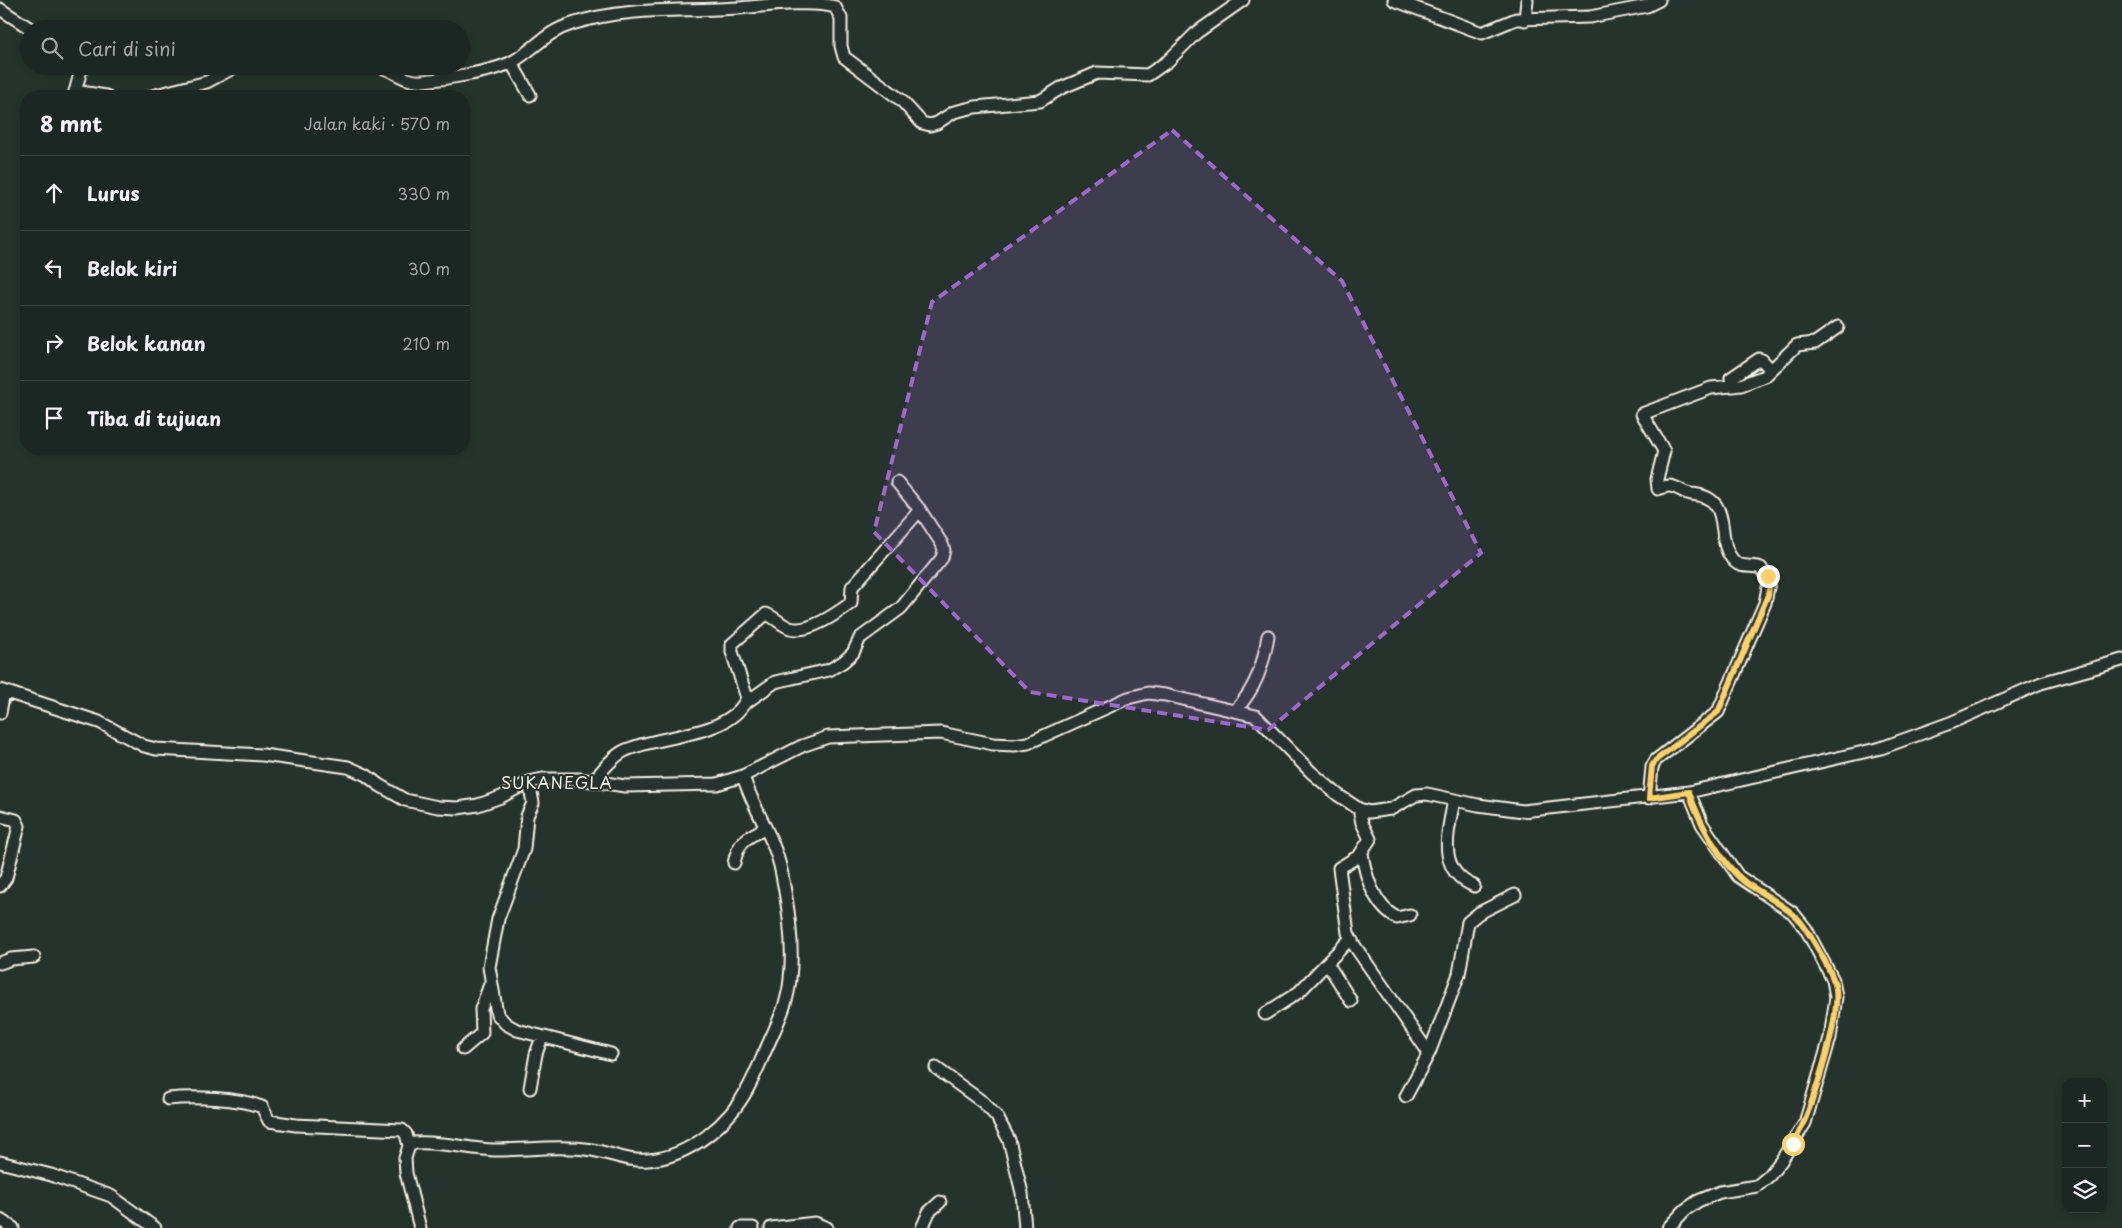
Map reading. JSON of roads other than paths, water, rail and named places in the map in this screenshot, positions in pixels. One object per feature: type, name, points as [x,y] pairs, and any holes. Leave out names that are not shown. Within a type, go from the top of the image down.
[{"type":"street","points":[[470,73],[511,62],[556,30],[582,21],[647,10],[738,8],[800,1],[832,5],[840,14],[841,46],[844,57],[901,100],[922,123],[930,125],[937,123],[954,112],[975,106],[1040,101],[1061,88],[1097,73],[1150,74],[1168,61],[1196,33],[1243,0]]},
{"type":"street","points":[[1394,0],[1478,32],[1496,29],[1513,20],[1590,17],[1646,6],[1659,0]]},
{"type":"street","points":[[1525,20],[1527,0]]},
{"type":"street","points":[[0,10],[20,21]]},
{"type":"street","points":[[511,62],[530,95]]},
{"type":"street","points":[[75,90],[79,75]]},
{"type":"street","points":[[176,90],[207,82],[220,75]]},
{"type":"street","points":[[397,75],[411,81],[420,81],[458,75]]},
{"type":"street","points":[[1649,798],[1652,766],[1656,760],[1718,712],[1765,603],[1770,582],[1760,568],[1739,565],[1730,557],[1721,514],[1709,498],[1672,486],[1658,488],[1657,480],[1664,451],[1642,415],[1711,388],[1734,386],[1765,376],[1797,344],[1814,343],[1838,327]]},
{"type":"street","points":[[594,780],[623,752],[709,728],[733,715],[744,704],[775,682],[836,667],[854,653],[860,638],[901,608],[944,553],[942,544],[920,510],[897,482]]},
{"type":"street","points":[[744,704],[747,698],[732,652],[732,644],[766,614],[787,627],[798,630],[811,626],[851,604],[852,587],[920,510]]},
{"type":"street","points":[[1235,710],[1250,693],[1251,686],[1262,668],[1268,636]]},
{"type":"street","points":[[0,713],[2,690],[99,722],[144,746],[156,749],[263,755],[348,767],[366,775],[405,800],[438,808],[458,808],[478,805],[529,782],[552,779],[594,780],[625,786],[717,784],[743,776],[808,743],[828,737],[942,733],[993,744],[1014,745],[1028,743],[1108,705],[1148,694],[1165,695],[1235,710],[1261,719],[1312,772],[1359,809],[1369,812],[1382,812],[1416,795],[1427,794],[1523,811],[1689,792],[1881,748],[1950,723],[2041,683],[2122,660]]},
{"type":"street","points":[[409,1146],[415,1142],[422,1142],[493,1150],[590,1150],[618,1158],[647,1160],[670,1156],[695,1145],[721,1124],[748,1089],[784,1009],[790,980],[790,921],[782,876],[773,845],[750,799],[743,776]]},
{"type":"street","points":[[529,782],[532,806],[527,816],[522,854],[498,920],[490,962],[490,982],[498,1014],[506,1024],[542,1037],[611,1054]]},
{"type":"street","points":[[1668,1228],[1685,1210],[1698,1201],[1720,1192],[1757,1186],[1769,1176],[1781,1161],[1804,1123],[1830,1038],[1836,997],[1833,980],[1806,929],[1793,913],[1738,876],[1702,824],[1689,792]]},
{"type":"street","points":[[1454,800],[1448,832],[1447,856],[1457,877],[1474,886]]},
{"type":"street","points":[[1359,809],[1362,823],[1370,839],[1362,852],[1339,868],[1350,939],[1428,1053]]},
{"type":"street","points":[[0,816],[16,820],[19,826],[6,878],[0,886]]},
{"type":"street","points":[[734,863],[743,841],[764,828]]},
{"type":"street","points":[[1362,852],[1365,872],[1383,907],[1397,918],[1410,915]]},
{"type":"street","points":[[1406,1096],[1428,1053],[1463,964],[1468,922],[1479,913],[1515,895]]},
{"type":"street","points":[[1266,1014],[1299,992],[1350,939]]},
{"type":"street","points":[[0,963],[11,959],[34,957]]},
{"type":"street","points":[[1327,963],[1351,1001]]},
{"type":"street","points":[[464,1050],[482,1033],[481,1010],[490,982]]},
{"type":"street","points":[[530,1088],[536,1054],[542,1037]]},
{"type":"street","points":[[936,1068],[984,1103],[997,1118],[1009,1140],[1022,1193],[1025,1228]]},
{"type":"street","points":[[168,1099],[189,1096],[247,1103],[262,1107],[269,1121],[296,1125],[402,1130],[406,1134],[409,1146],[406,1158],[406,1173],[420,1228]]},
{"type":"street","points":[[0,1162],[51,1174],[111,1196],[156,1228]]},
{"type":"street","points":[[922,1228],[929,1212],[940,1202]]},
{"type":"street","points":[[0,1220],[13,1228]]},
{"type":"street","points":[[771,1228],[815,1224],[827,1228]]},
{"type":"street","points":[[740,1228],[754,1228]]},
{"type":"district","name":"SUKANEGLA","points":[[557,782]]}]
